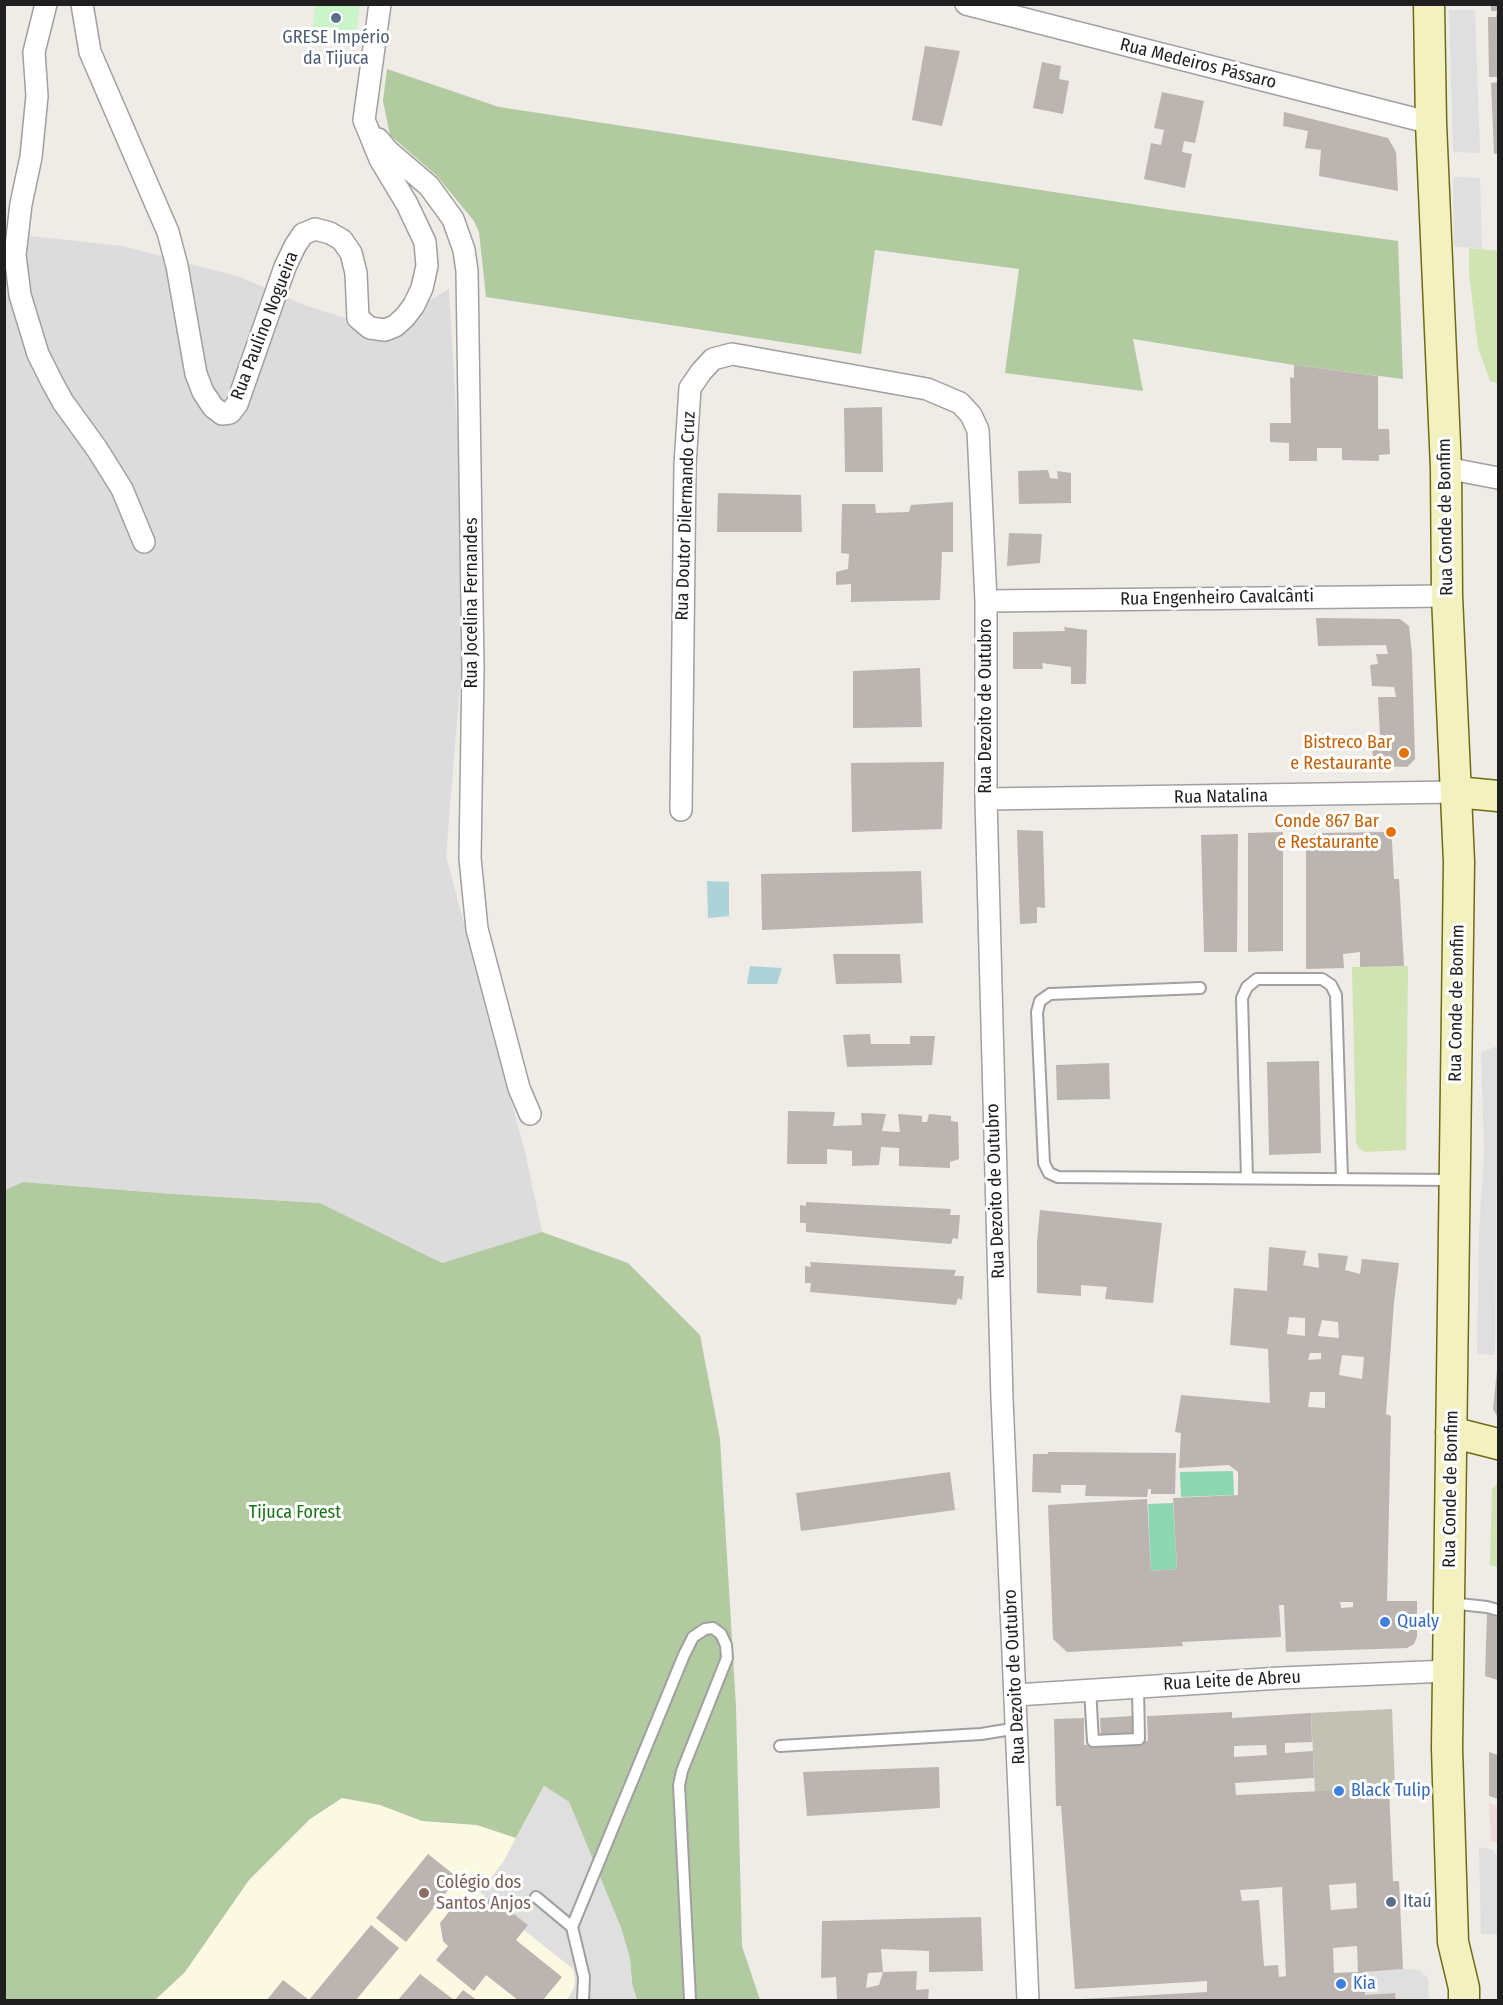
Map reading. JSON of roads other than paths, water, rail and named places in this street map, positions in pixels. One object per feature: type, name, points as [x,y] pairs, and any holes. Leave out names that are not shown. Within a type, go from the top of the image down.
[{"type":"main road","name":"Rua Conde de Bonfim","points":[[1429,4],[1431,123],[1446,468],[1447,596],[1458,862],[1448,1806],[1453,1942],[1464,1988],[1464,2001]]},
{"type":"main road","points":[[1456,792],[1498,796]]},
{"type":"main road","points":[[1451,1432],[1498,1444]]},
{"type":"street","points":[[46,4],[34,52],[37,96],[31,157],[21,204],[15,255],[20,295],[38,354],[63,402],[122,489],[144,543]]},
{"type":"street","name":"Rua Paulino Nogueira","points":[[82,4],[90,52],[168,232],[177,266],[196,374],[203,392],[213,407],[222,414],[230,413],[237,404],[285,267],[294,246],[303,234],[315,229],[330,233],[342,240],[351,253],[356,273],[358,318],[370,328],[385,330],[395,326],[414,305],[422,288],[427,266],[425,242],[407,204],[380,159],[364,120]]},
{"type":"street","points":[[364,120],[380,4]]},
{"type":"street","name":"Rua Medeiros Pássaro","points":[[966,4],[1431,123]]},
{"type":"street","name":"Rua Jocelina Fernandes","points":[[364,120],[388,151],[429,186],[453,219],[464,250],[467,271],[473,668],[470,858],[477,929],[519,1088],[530,1114]]},
{"type":"street","name":"Rua Doutor Dilermando Cruz","points":[[681,810],[685,465],[690,388],[695,380],[713,359],[732,354],[927,389],[946,396]]},
{"type":"street","name":"Rua Dezoito de Outubro","points":[[946,396],[960,403],[971,415],[978,430],[986,601],[986,799],[1002,1399],[1028,2001]]},
{"type":"street","points":[[1446,468],[1498,478]]},
{"type":"street","name":"Rua Engenheiro Cavalcânti","points":[[986,601],[1447,596]]},
{"type":"street","name":"Rua Natalina","points":[[986,799],[1456,792]]},
{"type":"street","name":"Rua Leite de Abreu","points":[[1016,1695],[1090,1689],[1448,1671]]},
{"type":"lane","points":[[1247,1178],[1242,998],[1247,987],[1257,980],[1322,979],[1331,985],[1336,995],[1342,1178]]},
{"type":"lane","points":[[1200,988],[1050,994],[1040,1001],[1037,1012],[1044,1163],[1049,1173],[1058,1177],[1455,1180]]},
{"type":"lane","points":[[1450,1603],[1498,1610]]},
{"type":"lane","points":[[583,2001],[584,1977],[572,1927],[684,1655],[693,1637],[705,1629],[713,1628],[721,1634],[726,1645],[727,1658],[681,1771],[679,1785],[690,2001]]},
{"type":"lane","points":[[1090,1689],[1093,1741],[1139,1739],[1138,1687]]},
{"type":"lane","points":[[780,1746],[981,1734],[1018,1728]]},
{"type":"lane","points":[[536,1898],[572,1927]]},
{"type":"water","points":[[707,881],[729,882],[729,916],[708,918]]},
{"type":"water","points":[[750,966],[782,968],[777,984],[747,984]]},
{"type":"place","name":"GRESE Império da Tijuca","points":[[336,18]]},
{"type":"place","name":"Bistreco Bar e Restaurante","points":[[1404,753]]},
{"type":"place","name":"Conde 867 Bar e Restaurante","points":[[1391,832]]},
{"type":"place","name":"Qualy","points":[[1385,1622]]},
{"type":"place","name":"Black Tulip","points":[[1339,1791]]},
{"type":"place","name":"Colégio dos Santos Anjos","points":[[424,1893]]},
{"type":"place","name":"Itaú","points":[[1391,1902]]},
{"type":"place","name":"Kia","points":[[1341,1984]]},
{"type":"park label","name":"Tijuca Forest","points":[[295,1513]]}]
